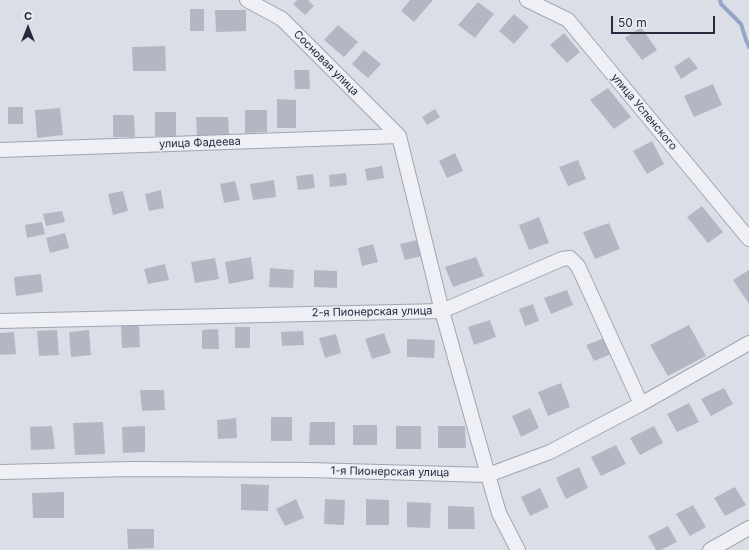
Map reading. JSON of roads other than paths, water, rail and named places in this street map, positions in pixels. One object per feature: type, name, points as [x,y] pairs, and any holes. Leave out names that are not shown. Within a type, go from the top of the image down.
[{"type":"street","name":"Сосновая улица","points":[[246,0],[282,19],[399,136]]},
{"type":"street","name":"улица Успенского","points":[[527,0],[568,20],[749,239]]},
{"type":"street","name":"улица Фадеева","points":[[0,150],[399,136]]},
{"type":"street","points":[[399,136],[442,311],[488,475],[500,513],[518,550]]},
{"type":"street","name":"2-я Пионерская улица","points":[[0,321],[442,311],[562,259],[570,258],[578,266],[641,404]]},
{"type":"street","name":"1-я Пионерская улица","points":[[0,472],[131,469],[309,470],[488,475],[550,452],[641,404],[749,343]]},
{"type":"street","points":[[710,550],[749,528]]},
{"type":"waterway","points":[[720,0],[721,4],[741,24],[749,47]]}]
